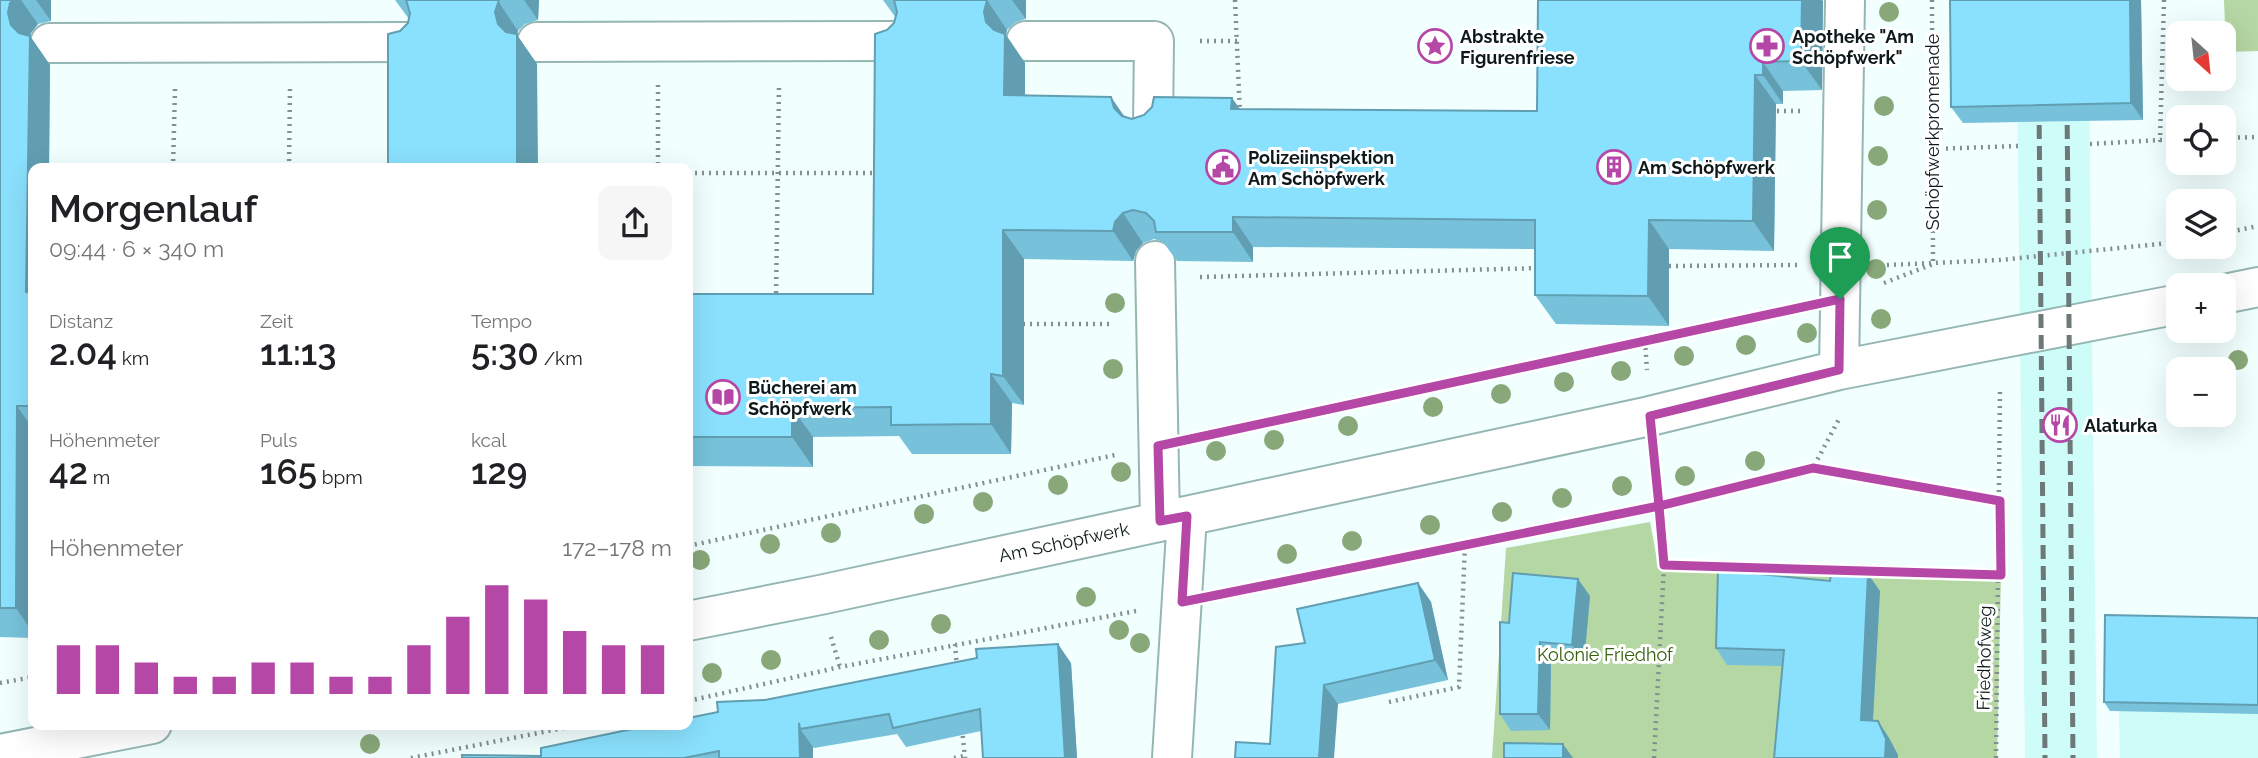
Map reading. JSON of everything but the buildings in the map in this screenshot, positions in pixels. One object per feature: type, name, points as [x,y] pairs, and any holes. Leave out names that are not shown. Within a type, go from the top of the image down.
[{"type":"street","points":[[1839,370],[1845,0]]},
{"type":"street","points":[[537,42],[896,41]]},
{"type":"street","points":[[1026,41],[1154,41],[1153,126]]},
{"type":"street","points":[[50,43],[409,42]]},
{"type":"street","points":[[1155,270],[1158,446],[1173,519],[1182,602],[1172,758]]},
{"type":"street","points":[[2236,292],[2258,287]]},
{"type":"street","name":"Am Schöpfwerk","points":[[693,620],[1650,416],[1839,370],[2166,307]]},
{"type":"street","points":[[0,754],[122,730]]},
{"type":"path","points":[[1236,0],[1240,115],[1254,114]]},
{"type":"path","name":"Schöpfwerkpromenade","points":[[1931,0],[1933,264]]},
{"type":"path","points":[[2160,140],[2164,0]]},
{"type":"path","points":[[289,163],[291,42]]},
{"type":"path","points":[[657,42],[658,163]]},
{"type":"path","points":[[776,311],[779,42]]},
{"type":"path","points":[[173,163],[175,43]]},
{"type":"path","points":[[1763,112],[1843,110]]},
{"type":"path","points":[[2236,138],[2258,137]]},
{"type":"path","points":[[2090,144],[2166,140]]},
{"type":"path","points":[[1932,149],[2018,146]]},
{"type":"path","points":[[693,173],[882,173]]},
{"type":"path","points":[[2236,231],[2258,226]]},
{"type":"path","points":[[693,546],[1840,299],[1933,264],[2119,250],[2166,244]]},
{"type":"path","points":[[1155,270],[1556,267]]},
{"type":"path","points":[[1023,324],[1157,325]]},
{"type":"path","points":[[1646,341],[1664,565],[1654,758]]},
{"type":"path","name":"Friedhofweg","points":[[1996,758],[2001,575],[2000,391]]},
{"type":"path","points":[[1813,468],[1839,419]]},
{"type":"path","points":[[693,700],[955,644],[1182,602],[1659,506],[1813,468],[2000,501]]},
{"type":"path","points":[[1389,702],[1459,687],[1465,545]]},
{"type":"path","points":[[1664,565],[2001,575]]},
{"type":"path","points":[[955,644],[958,681]]},
{"type":"path","points":[[0,683],[28,678]]},
{"type":"path","points":[[954,758],[965,757],[961,719]]},
{"type":"path","points":[[411,758],[445,755],[559,730]]},
{"type":"shaded area","points":[[2089,83],[2097,758],[2025,758],[2017,84]]},
{"type":"shaded area","points":[[2258,627],[2258,758],[2120,758],[2119,712]]},
{"type":"green space","points":[[2224,0],[2258,0],[2258,51],[2236,52],[2236,21],[2225,21]]},
{"type":"green space","name":"Kolonie Friedhof","points":[[1650,522],[1658,565],[2001,575],[1997,758],[1492,758],[1506,548]]},
{"type":"railway","points":[[2039,104],[2045,758]]},
{"type":"railway","points":[[2067,104],[2073,758]]},
{"type":"place","name":"Abstrakte Figurenfriese","points":[[1435,46]]},
{"type":"place","name":"Apotheke \"Am Schöpfwerk\"","points":[[1767,46]]},
{"type":"place","name":"Polizeiinspektion Am Schöpfwerk","points":[[1223,167]]},
{"type":"place","name":"Am Schöpfwerk","points":[[1614,167]]},
{"type":"place","name":"Bücherei am Schöpfwerk","points":[[723,397]]},
{"type":"place","name":"Alaturka","points":[[2060,425]]},
{"type":"route","points":[[1840,299],[1158,446],[1160,521],[1187,516],[1182,602],[1659,506],[1664,565],[2001,575],[2000,501],[1813,468],[1659,506],[1650,416],[1839,370],[1840,299]]}]
